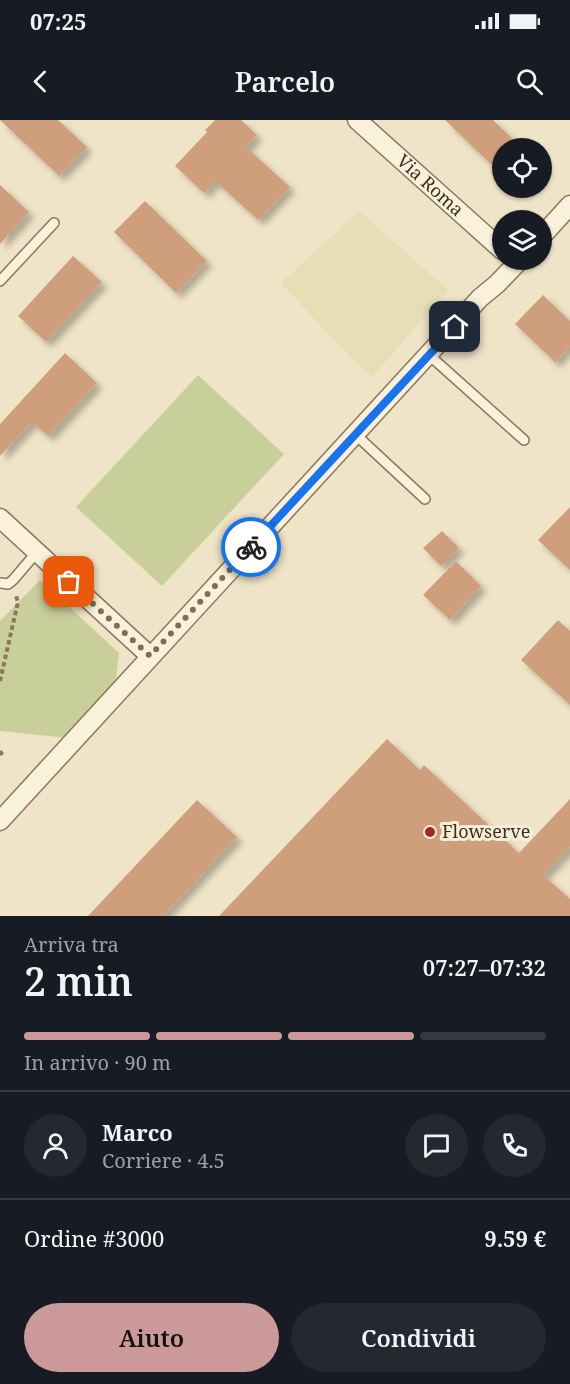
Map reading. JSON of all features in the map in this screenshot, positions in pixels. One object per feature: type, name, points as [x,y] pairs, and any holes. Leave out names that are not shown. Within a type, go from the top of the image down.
[{"type":"street","name":"Via Roma","points":[[357,120],[492,241]]},
{"type":"street","points":[[552,225],[570,205]]},
{"type":"street","points":[[0,821],[480,298],[497,284],[509,270]]},
{"type":"street","points":[[0,518],[150,656]]},
{"type":"lane","points":[[0,281],[54,223]]},
{"type":"lane","points":[[429,355],[524,440]]},
{"type":"lane","points":[[356,435],[425,499]]},
{"type":"lane","points":[[0,583],[8,584],[13,580],[37,552]]},
{"type":"path","points":[[0,681],[18,602],[13,580]]},
{"type":"shaded area","points":[[359,211],[448,290],[372,377],[352,359],[281,283]]},
{"type":"green space","points":[[198,375],[284,454],[162,586],[76,507]]},
{"type":"green space","points":[[40,580],[119,653],[115,687],[68,738],[0,731],[0,621]]},
{"type":"building","points":[[0,120],[58,120],[87,147],[59,176]]},
{"type":"building","points":[[215,120],[241,120],[257,135],[246,147],[290,187],[258,220],[215,181],[204,193],[175,166],[207,132],[205,130]]},
{"type":"building","points":[[445,120],[493,120],[512,138],[492,138],[492,165]]},
{"type":"building","points":[[0,185],[29,212],[0,244]]},
{"type":"building","points":[[145,201],[207,261],[176,293],[114,232]]},
{"type":"building","points":[[73,256],[102,282],[46,342],[18,316]]},
{"type":"building","points":[[543,295],[570,321],[570,346],[555,362],[515,324]]},
{"type":"building","points":[[65,353],[97,383],[48,436],[32,422],[0,456],[0,424]]},
{"type":"building","points":[[570,507],[570,570],[538,540]]},
{"type":"building","points":[[442,531],[459,548],[441,566],[423,548]]},
{"type":"building","points":[[456,561],[481,586],[450,620],[423,595]]},
{"type":"building","points":[[558,620],[570,631],[570,705],[521,660]]},
{"type":"building","name":"Flowserve","points":[[387,739],[420,770],[424,765],[519,853],[570,799],[570,847],[543,875],[570,899],[570,916],[219,916]]},
{"type":"building","points":[[197,800],[237,837],[163,916],[88,916]]},
{"type":"way so far","points":[[69,582],[150,656],[251,547]]},
{"type":"place","name":"Flowserve","points":[[430,832]]},
{"type":"route","points":[[251,547],[455,327]]}]
